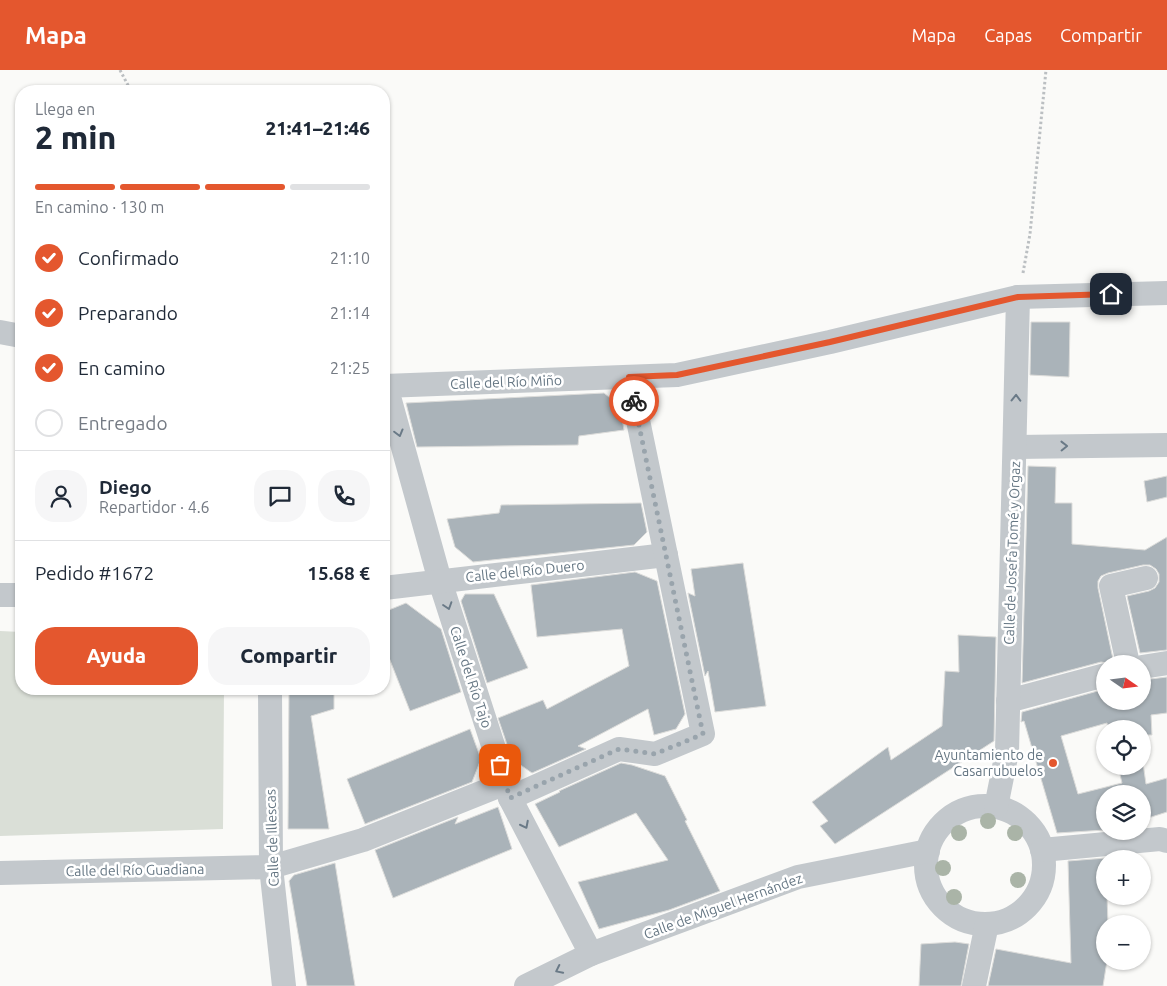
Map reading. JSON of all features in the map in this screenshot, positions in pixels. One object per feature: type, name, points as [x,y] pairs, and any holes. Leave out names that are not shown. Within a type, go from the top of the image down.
[{"type":"street","name":"Calle del Río Miño","points":[[390,386],[677,375],[830,342],[1018,297],[1167,293]]},
{"type":"street","name":"Calle de Josefa Tomé y Orgaz","points":[[996,807],[1007,752],[1018,297]]},
{"type":"street","points":[[0,332],[15,335]]},
{"type":"street","points":[[629,377],[666,555]]},
{"type":"street","name":"Calle del Río Tajo","points":[[390,404],[440,581],[508,791],[591,954]]},
{"type":"street","points":[[1015,447],[1167,445]]},
{"type":"street","name":"Calle del Río Duero","points":[[390,587],[666,555]]},
{"type":"street","name":"Calle del Río Guadiana","points":[[0,873],[271,867],[363,840],[508,791],[619,749],[655,754],[703,734],[666,555]]},
{"type":"street","points":[[1126,655],[1111,586],[1146,578]]},
{"type":"street","points":[[0,595],[15,595]]},
{"type":"street","points":[[1151,666],[1167,663]]},
{"type":"street","points":[[1008,700],[1096,677]]},
{"type":"street","name":"Calle de Illescas","points":[[270,695],[271,867],[284,986]]},
{"type":"street","points":[[978,806],[996,807],[1012,812],[1025,822],[1035,835],[1042,850],[1044,868],[1040,885],[1032,900],[1020,913],[1004,921],[987,924],[969,922],[953,914],[939,903],[930,887],[926,869],[928,851],[934,835],[946,821],[961,811],[978,806]]},
{"type":"street","points":[[1042,850],[1160,840],[1167,841]]},
{"type":"street","name":"Calle de Miguel Hernández","points":[[526,986],[591,954],[798,877],[928,851]]},
{"type":"street","points":[[974,986],[987,924]]},
{"type":"path","points":[[120,70],[128,85]]},
{"type":"path","points":[[1018,297],[1030,234],[1046,70]]},
{"type":"shaded area","points":[[0,631],[15,632],[15,695],[224,695],[223,829],[0,836]]},
{"type":"building","points":[[1031,322],[1070,322],[1069,377],[1030,375]]},
{"type":"building","points":[[604,393],[620,406],[624,430],[579,436],[578,445],[417,447],[406,403]]},
{"type":"building","points":[[1028,466],[1056,467],[1055,503],[1072,503],[1072,544],[1145,550],[1167,537],[1167,650],[1140,653],[1127,596],[1149,591],[1155,588],[1159,582],[1159,574],[1156,569],[1150,565],[1143,565],[1108,573],[1101,576],[1098,581],[1112,655],[1096,655],[1096,663],[1022,683]]},
{"type":"building","points":[[1167,476],[1167,497],[1147,502],[1144,481]]},
{"type":"building","points":[[641,503],[647,532],[634,545],[473,562],[455,547],[447,519],[499,513],[501,505]]},
{"type":"building","points":[[743,563],[766,706],[715,712],[708,671],[705,676],[688,593],[695,596],[691,569]]},
{"type":"building","points":[[635,572],[657,581],[685,714],[676,729],[654,735],[648,709],[578,746],[586,749],[532,773],[512,759],[498,718],[543,700],[547,709],[629,666],[622,629],[537,637],[531,585]]},
{"type":"building","points":[[465,594],[494,594],[528,668],[487,683],[461,601]]},
{"type":"building","points":[[406,603],[441,629],[461,692],[410,711],[390,660],[390,610]]},
{"type":"building","points":[[958,635],[996,637],[994,741],[835,844],[820,826],[828,821],[812,802],[888,747],[891,760],[942,726],[945,671],[959,672]]},
{"type":"building","name":"Ayuntamiento de Casarrubuelos","points":[[1167,677],[1167,713],[1151,715],[1152,735],[1151,720],[1096,720],[1096,726],[1061,736],[1078,794],[1096,790],[1096,831],[1057,833],[1024,721],[1021,722],[1022,712],[1096,691],[1096,710],[1151,710],[1151,679]]},
{"type":"building","points":[[289,695],[334,695],[334,709],[311,716],[329,829],[288,829]]},
{"type":"building","points":[[470,729],[481,759],[472,782],[365,824],[347,779]]},
{"type":"building","points":[[621,763],[665,776],[720,891],[669,910],[599,929],[578,882],[668,860],[636,813],[559,847],[535,804]]},
{"type":"building","name":"Ayuntamiento de Casarrubuelos","points":[[1120,775],[1145,775],[1146,784],[1167,778],[1167,812],[1151,817],[1151,785],[1114,785],[1122,783]]},
{"type":"building","points":[[498,807],[512,849],[393,898],[375,850],[458,817],[455,824]]},
{"type":"building","points":[[1096,859],[1096,905],[1107,905],[1108,915],[1096,915],[1096,970],[1106,970],[1103,986],[988,986],[996,949],[1071,963],[1068,861]]},
{"type":"building","points":[[335,863],[355,986],[307,986],[289,881],[294,875]]},
{"type":"building","points":[[955,942],[969,944],[961,986],[919,986],[921,944]]},
{"type":"way so far","points":[[500,765],[510,798],[619,749],[655,754],[703,734],[634,401]]},
{"type":"place","name":"Ayuntamiento de Casarrubuelos","points":[[1053,763]]},
{"type":"route","points":[[634,401],[629,377],[677,375],[830,342],[1018,297],[1111,294]]}]
